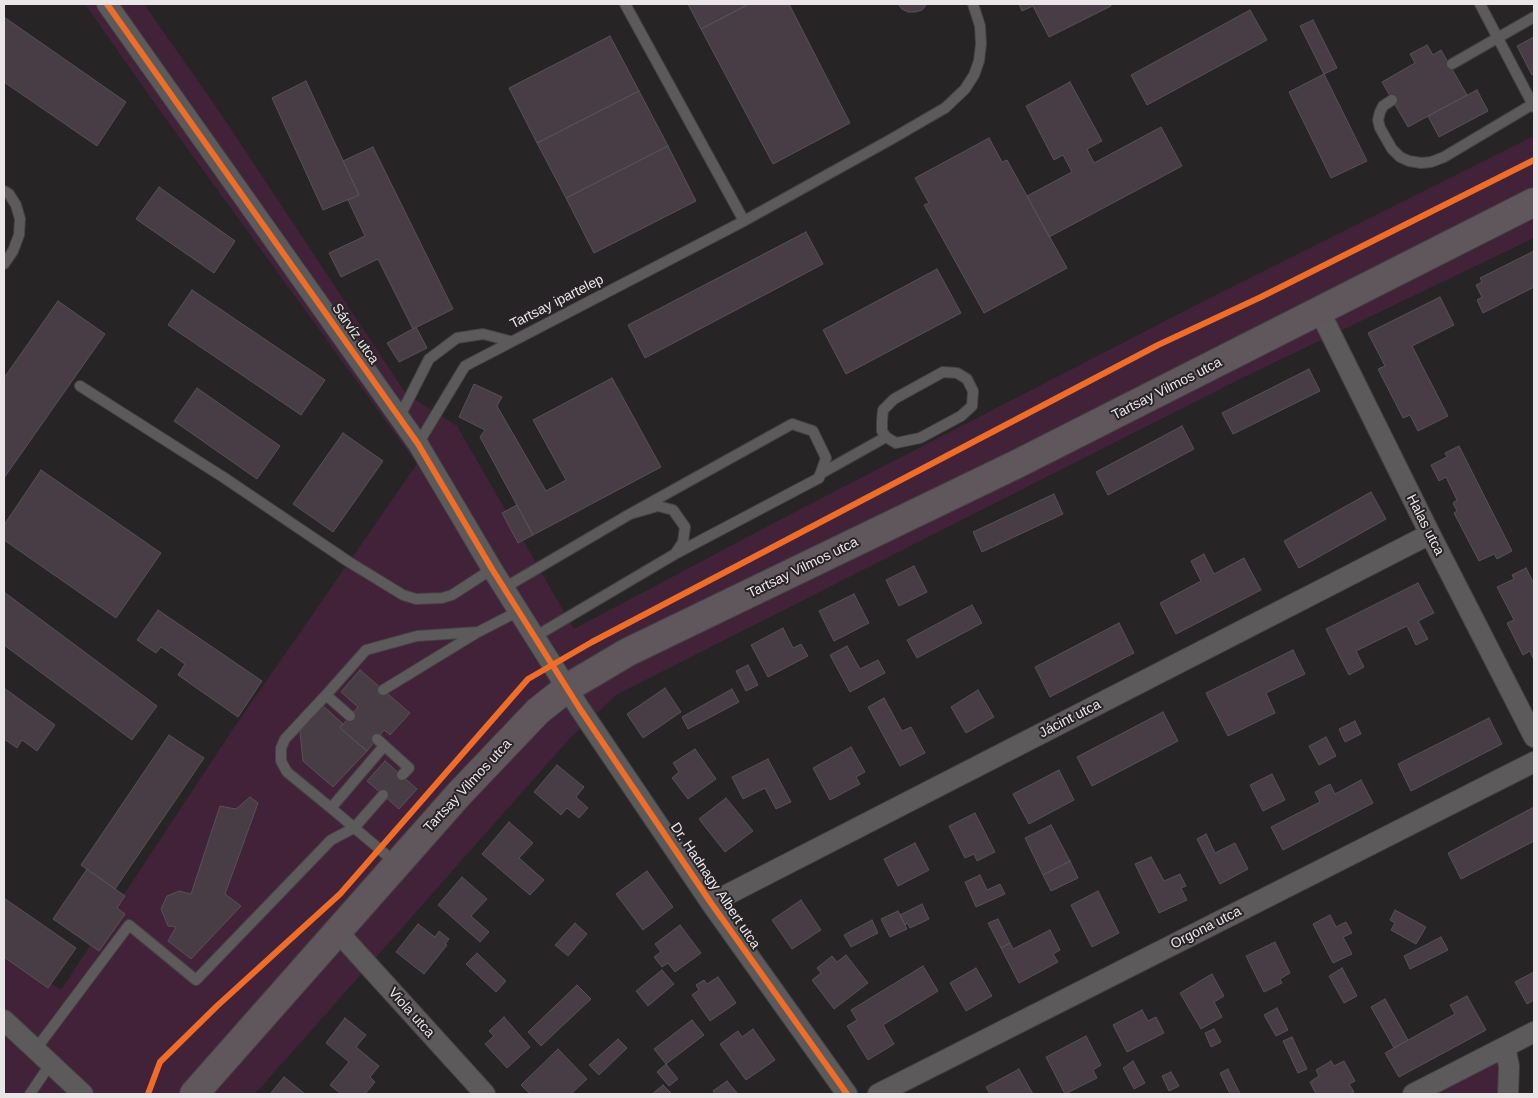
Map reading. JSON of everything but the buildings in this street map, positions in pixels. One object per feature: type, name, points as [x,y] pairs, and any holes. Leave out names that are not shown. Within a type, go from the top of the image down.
[{"type":"main road","name":"Tartsay Vilmos utca","points":[[194,1094],[459,794],[538,711],[567,688],[628,652],[1008,468],[1320,312],[1534,202]]},
{"type":"street","name":"Sárvíz utca","points":[[107,4],[418,444],[492,569],[536,636],[567,688]]},
{"type":"street","name":"Halas utca","points":[[1320,312],[1430,534],[1534,737]]},
{"type":"street","name":"Jácint utca","points":[[711,903],[1430,534]]},
{"type":"street","name":"Dr. Hadnagy Albert utca","points":[[567,688],[711,903],[846,1094]]},
{"type":"street","name":"Orgona utca","points":[[878,1094],[1534,762]]},
{"type":"street","name":"Viola utca","points":[[338,932],[485,1094]]},
{"type":"street","points":[[4,1020],[83,1094]]},
{"type":"street","points":[[1413,1094],[1534,1032]]},
{"type":"street","points":[[1505,1047],[1509,1066],[1508,1094]]},
{"type":"lane","points":[[625,4],[744,221]]},
{"type":"lane","name":"Tartsay ipartelep","points":[[418,444],[465,366],[744,221],[888,142],[945,108],[956,99],[974,75],[979,61],[981,44],[980,26],[973,4]]},
{"type":"lane","points":[[1392,100],[1383,106],[1380,112],[1378,120],[1380,128],[1392,149],[1400,157],[1421,163],[1431,162],[1444,157],[1534,106],[1480,4]]},
{"type":"lane","points":[[1452,64],[1534,17]]},
{"type":"lane","points":[[4,191],[9,194],[16,205],[20,219],[19,235],[13,251],[4,264]]},
{"type":"lane","points":[[400,418],[429,359],[456,338],[483,334],[510,341]]},
{"type":"lane","points":[[943,372],[957,373],[967,379],[973,391],[972,406],[962,416],[920,438],[896,443],[886,438],[882,432],[883,410],[894,399],[943,372]]},
{"type":"lane","points":[[80,386],[223,477],[349,562],[403,595],[416,599],[442,598],[452,595],[492,569]]},
{"type":"lane","points":[[504,588],[630,514],[792,424],[813,431],[826,458],[819,478],[676,554],[536,636]]},
{"type":"lane","points":[[820,474],[886,438]]},
{"type":"lane","points":[[630,514],[658,506],[673,510],[684,527],[683,542],[676,554]]},
{"type":"lane","points":[[383,690],[478,632],[519,611]]},
{"type":"lane","points":[[397,864],[287,772],[283,767],[280,755],[285,739],[366,650],[417,636],[478,632]]},
{"type":"lane","points":[[326,695],[350,716]]},
{"type":"lane","points":[[331,808],[380,742],[409,768],[402,776]]},
{"type":"lane","points":[[36,1048],[129,925],[196,980],[330,840],[354,828],[383,795]]},
{"type":"lane","points":[[30,1094],[51,1063]]},
{"type":"shaded area","points":[[85,4],[144,4],[221,114],[406,394],[457,426],[574,629],[789,515],[1202,302],[1534,136],[1534,238],[1242,378],[616,695],[570,738],[255,1094],[4,1094],[4,952],[61,990],[231,732],[417,464],[163,115]]},
{"type":"shaded area","points":[[1499,1057],[1502,1094],[1425,1094]]},
{"type":"cycle path","points":[[107,4],[418,444],[492,569],[580,709],[711,903],[847,1094]]},
{"type":"cycle path","points":[[148,1094],[160,1062],[217,1006],[340,894],[528,679],[592,642],[1158,345],[1261,297],[1534,160]]}]
